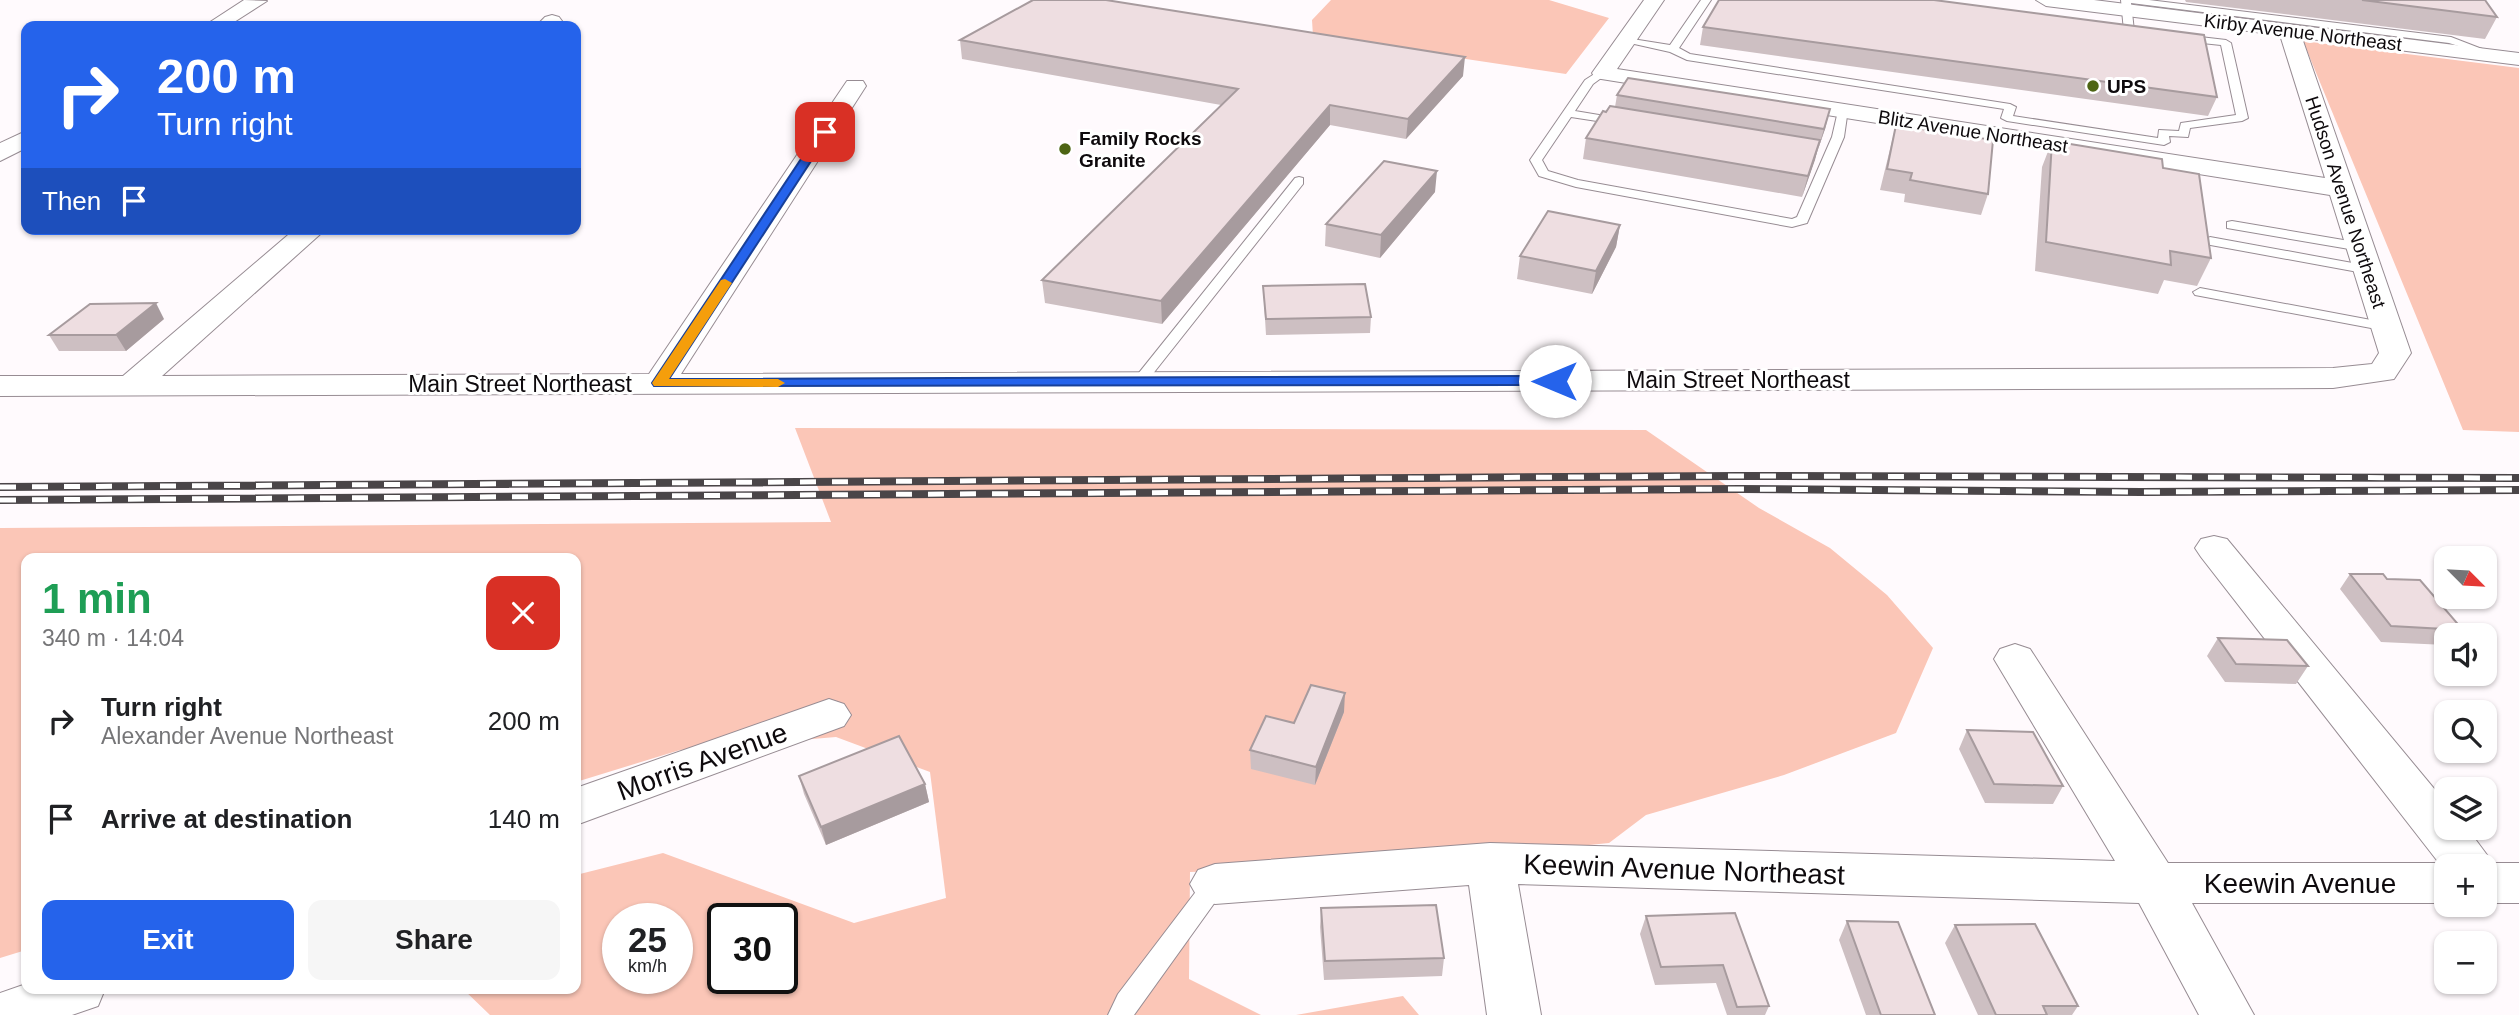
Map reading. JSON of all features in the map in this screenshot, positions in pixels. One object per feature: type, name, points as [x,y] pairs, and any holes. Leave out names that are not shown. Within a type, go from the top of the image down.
[{"type":"street","points":[[1604,73],[1654,0]]},
{"type":"street","name":"Kirby Avenue Northeast","points":[[2046,0],[2126,4],[2289,31],[2519,59]]},
{"type":"street","points":[[223,21],[257,1]]},
{"type":"street","name":"Hudson Avenue Northeast","points":[[2289,31],[2395,353],[2383,372]]},
{"type":"street","name":"Blitz Avenue Northeast","points":[[1604,73],[2343,189]]},
{"type":"street","points":[[659,383],[855,86]]},
{"type":"street","points":[[0,154],[21,141]]},
{"type":"street","points":[[132,385],[305,235]]},
{"type":"street","name":"Main Street Northeast","points":[[0,386],[2319,378],[2383,372]]},
{"type":"street","points":[[2214,548],[2460,854]]},
{"type":"street","points":[[2015,659],[2154,883],[2227,1015]]},
{"type":"street","name":"Morris Avenue","points":[[581,805],[829,715]]},
{"type":"street","points":[[1490,863],[1514,1015]]},
{"type":"street","name":"Keewin Avenue Northeast","points":[[1215,884],[1490,863],[2154,883]]},
{"type":"street","name":"Keewin Avenue","points":[[2154,883],[2434,883]]},
{"type":"street","points":[[2497,883],[2519,883]]},
{"type":"street","points":[[7,1015],[65,994]]},
{"type":"lane","points":[[1673,49],[1706,0]]},
{"type":"lane","points":[[2129,31],[2126,4],[2451,40],[2477,49]]},
{"type":"lane","points":[[2116,29],[2143,33]]},
{"type":"lane","points":[[1626,41],[1673,49],[1687,57],[2010,107],[2007,118],[2164,142],[2163,132],[2184,135],[2185,125],[2242,118],[2226,43],[2171,37]]},
{"type":"lane","points":[[1604,73],[1589,82],[1536,160],[1543,173],[1577,183],[1791,223],[1802,220],[1838,137],[1844,111]]},
{"type":"lane","points":[[1568,113],[1637,124]]},
{"type":"lane","points":[[1816,154],[1830,157]]},
{"type":"lane","points":[[1139,382],[1299,181]]},
{"type":"lane","points":[[2232,225],[2365,259]]},
{"type":"lane","points":[[2210,241],[2365,259]]},
{"type":"lane","points":[[2200,292],[2387,327]]},
{"type":"lane","points":[[1121,1015],[1127,1002],[1215,884]]},
{"type":"shaded area","points":[[1331,0],[1549,0],[1609,18],[1566,74],[1313,36],[1312,20]]},
{"type":"shaded area","points":[[2303,41],[2519,68],[2519,432],[2463,430]]},
{"type":"shaded area","points":[[795,428],[1646,430],[1759,508],[1830,548],[1887,595],[1933,648],[1896,733],[1784,775],[1646,815],[1609,843],[1379,866],[1190,872],[1189,979],[1261,1015],[490,1015],[468,994],[581,994],[581,874],[663,853],[854,923],[946,898],[930,772],[836,737],[680,750],[581,780],[581,553],[21,553],[21,952],[0,958],[0,528],[831,522]]},
{"type":"shaded area","points":[[1403,996],[1419,1015],[1296,1015]]},
{"type":"building","points":[[1033,0],[1106,0],[1465,57],[1408,119],[1330,105],[1161,301],[1042,280],[1238,89],[960,40]]},
{"type":"building","name":"UPS","points":[[1719,0],[1934,0],[2204,35],[2217,97],[1703,27]]},
{"type":"building","points":[[2362,0],[2485,0],[2497,17]]},
{"type":"building","points":[[1628,78],[1830,109],[1824,129],[1617,95]]},
{"type":"building","points":[[1610,106],[1820,140],[1808,176],[1586,138],[1603,111],[1606,112]]},
{"type":"building","points":[[1896,125],[1993,140],[1988,194],[1910,180],[1912,173],[1887,169]]},
{"type":"building","points":[[2052,141],[2162,159],[2163,168],[2199,174],[2211,258],[2170,251],[2171,265],[2046,242]]},
{"type":"building","points":[[1384,161],[1437,171],[1381,235],[1326,224]]},
{"type":"building","points":[[1548,211],[1620,225],[1596,271],[1520,256]]},
{"type":"building","points":[[1365,284],[1371,317],[1266,319],[1263,286]]},
{"type":"building","points":[[156,303],[116,335],[49,335],[90,304]]},
{"type":"building","points":[[2350,574],[2383,574],[2387,579],[2420,580],[2434,596],[2434,609],[2445,609],[2457,623],[2434,623],[2434,628],[2391,626]]},
{"type":"building","points":[[2218,638],[2287,640],[2308,666],[2236,664]]},
{"type":"building","points":[[1311,685],[1345,693],[1316,767],[1250,750],[1266,716],[1294,723]]},
{"type":"building","points":[[1967,730],[2033,732],[2063,786],[1994,784]]},
{"type":"building","points":[[899,736],[925,784],[821,827],[799,776]]},
{"type":"building","points":[[1436,905],[1444,958],[1325,961],[1321,908]]},
{"type":"building","points":[[1735,913],[1769,1006],[1737,1007],[1723,965],[1661,967],[1646,916]]},
{"type":"building","points":[[1847,921],[1898,922],[1935,1015],[1881,1015]]},
{"type":"building","points":[[2035,924],[2078,1006],[2043,1006],[2047,1015],[1996,1015],[1955,925]]},
{"type":"railway","points":[[0,487],[1736,476],[2519,478]]},
{"type":"railway","points":[[0,500],[1741,489],[2142,492],[2519,490]]},
{"type":"slow traffic","points":[[725,283],[659,383],[778,383]]},
{"type":"place","name":"UPS","points":[[2093,86]]},
{"type":"place","name":"Family Rocks Granite","points":[[1065,149]]},
{"type":"route","points":[[825,132],[659,383],[1555,381]]}]
